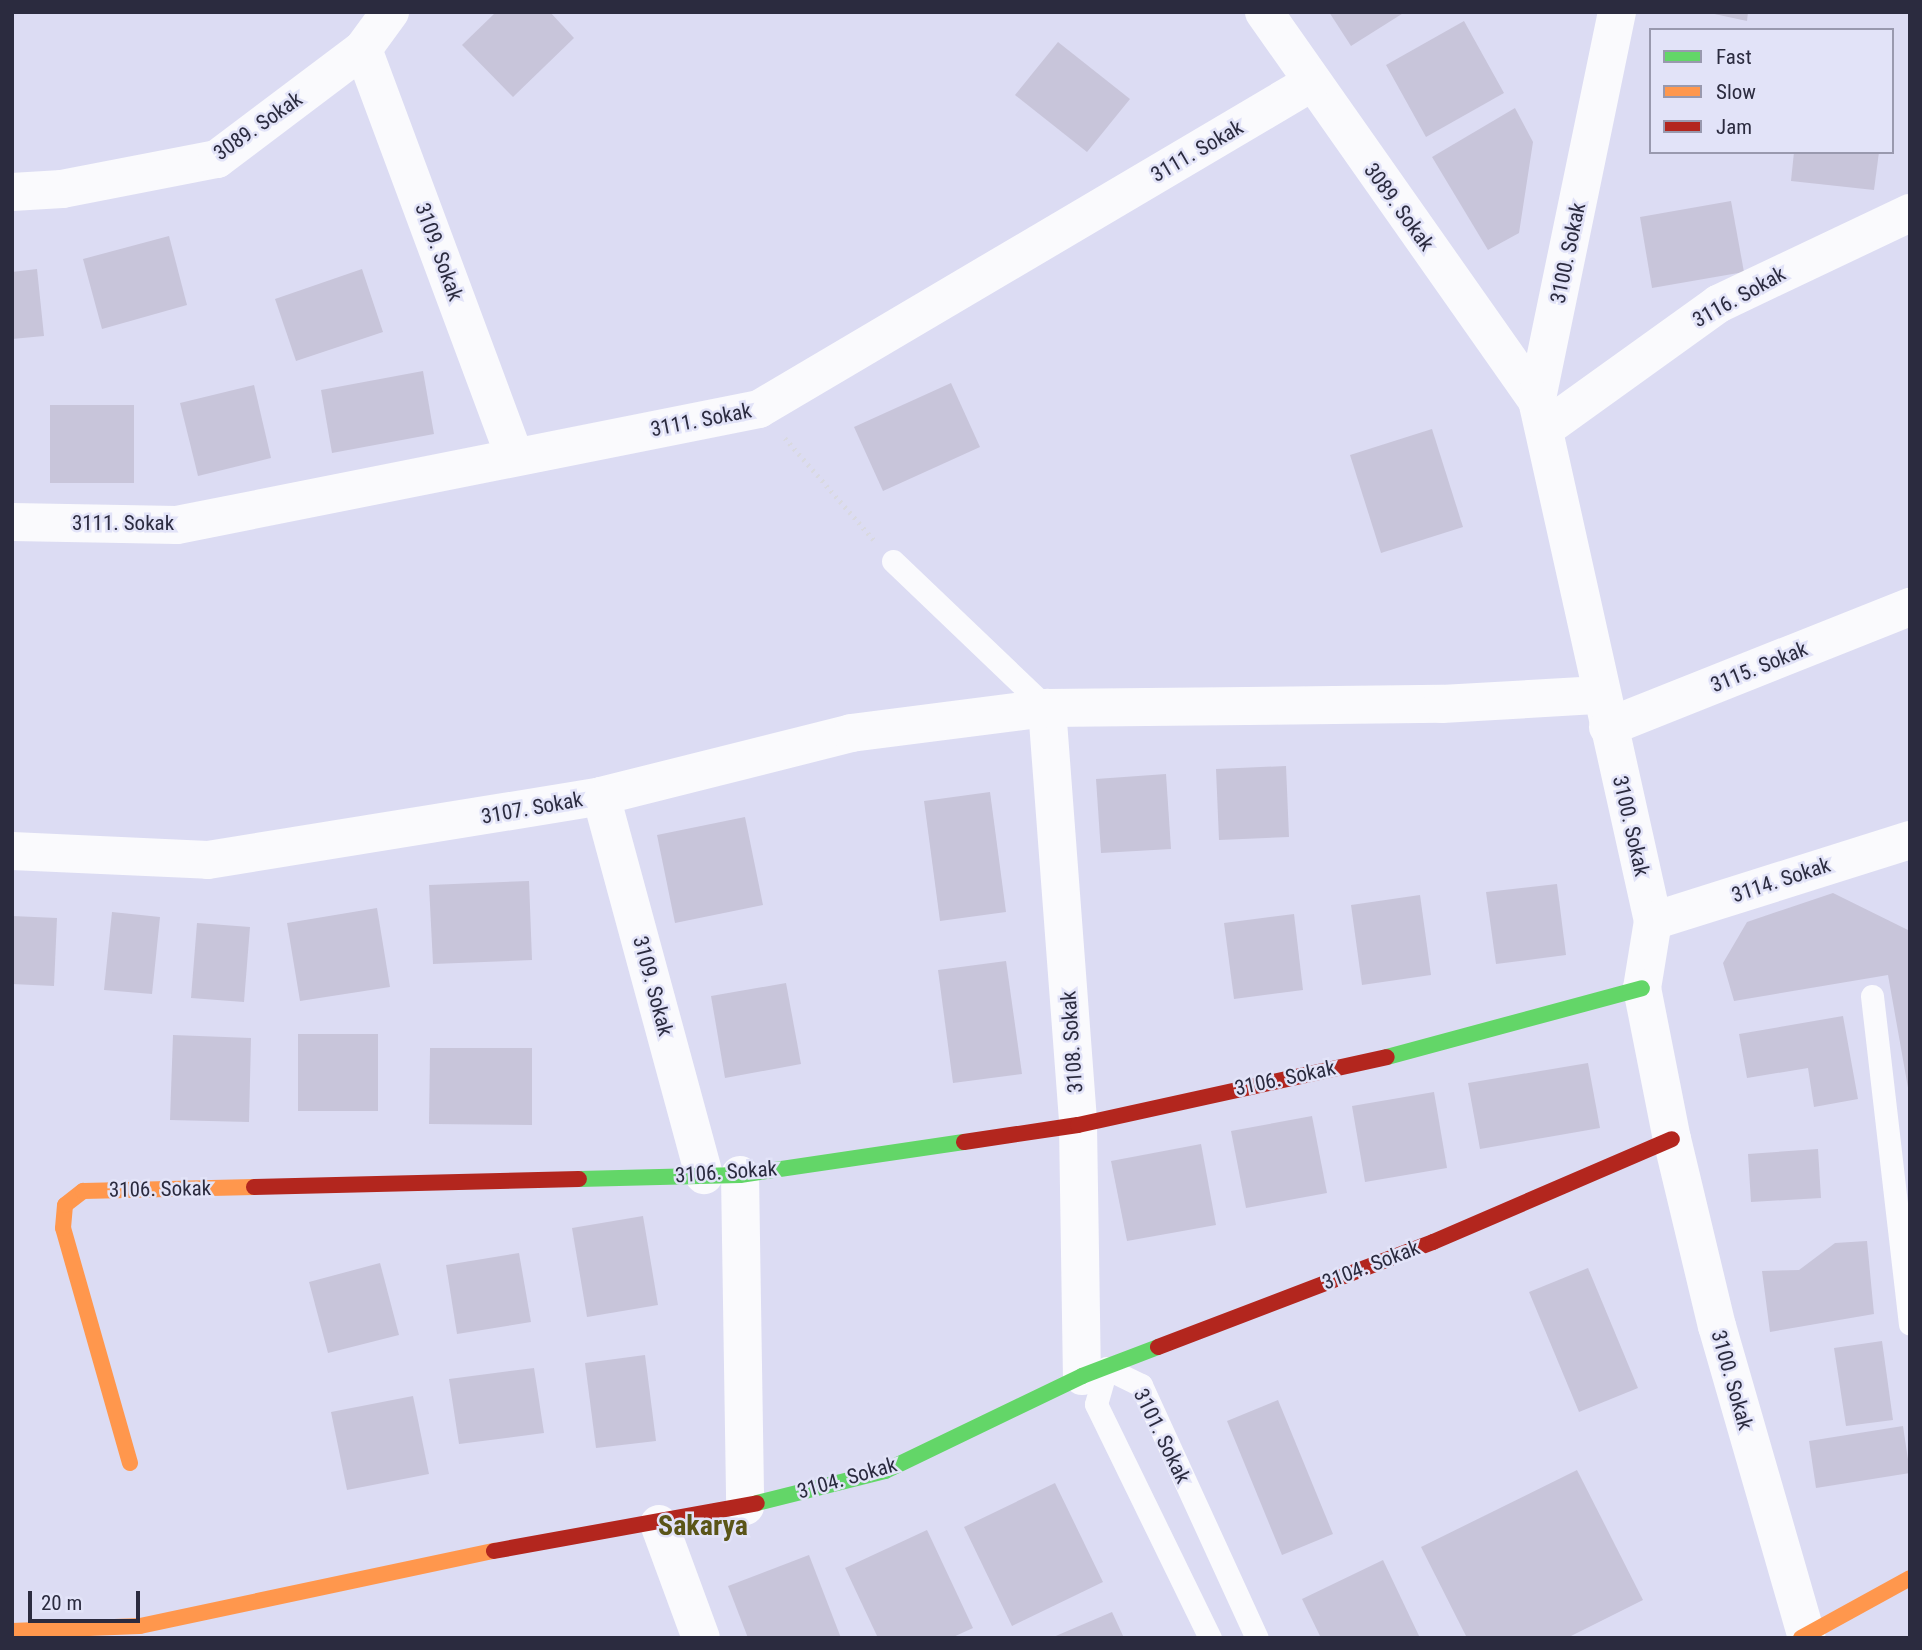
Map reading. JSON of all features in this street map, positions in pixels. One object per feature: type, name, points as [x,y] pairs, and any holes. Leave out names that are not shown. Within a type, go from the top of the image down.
[{"type":"street","name":"3089. Sokak","points":[[12,192],[62,189],[217,159],[363,49],[390,12]]},
{"type":"street","name":"3089. Sokak","points":[[1264,12],[1542,413]]},
{"type":"street","name":"3100. Sokak","points":[[1617,12],[1542,413],[1604,711],[1653,921],[1642,988],[1672,1139],[1717,1326],[1804,1637]]},
{"type":"street","name":"3109. Sokak","points":[[363,49],[514,456]]},
{"type":"street","name":"3111. Sokak","points":[[12,522],[177,525],[759,409],[1311,83]]},
{"type":"street","name":"3116. Sokak","points":[[1542,413],[1718,304],[1910,213]]},
{"type":"street","name":"3115. Sokak","points":[[1046,708],[1442,704],[1604,711],[1910,607]]},
{"type":"street","name":"3107. Sokak","points":[[12,851],[208,860],[601,796],[851,733],[1046,708]]},
{"type":"street","name":"3108. Sokak","points":[[1046,708],[1094,1372]]},
{"type":"street","name":"3109. Sokak","points":[[601,796],[722,1175],[745,1506]]},
{"type":"street","name":"3114. Sokak","points":[[1653,921],[1910,839]]},
{"type":"street","name":"3106. Sokak","points":[[130,1463],[63,1228],[72,1196],[83,1191],[722,1175],[1078,1125],[1430,1048],[1642,988]]},
{"type":"street","name":"3104. Sokak","points":[[12,1630],[141,1632],[418,1564],[659,1524],[745,1506],[885,1471],[1094,1372],[1433,1242],[1672,1139]]},
{"type":"street","points":[[659,1524],[701,1638]]},
{"type":"street","points":[[1804,1637],[1910,1578]]},
{"type":"lane","points":[[893,561],[1046,708]]},
{"type":"lane","points":[[1872,996],[1910,1324]]},
{"type":"lane","name":"3101. Sokak","points":[[1210,1638],[1096,1404],[1094,1372],[1141,1385],[1257,1638]]},
{"type":"path","points":[[759,409],[893,561]]},
{"type":"building","points":[[496,12],[550,12],[574,38],[513,97],[462,45]]},
{"type":"building","points":[[1329,12],[1405,12],[1351,46]]},
{"type":"building","points":[[1705,12],[1748,12],[1747,21]]},
{"type":"building","points":[[1464,21],[1504,93],[1426,137],[1386,65]]},
{"type":"building","points":[[1058,42],[1130,99],[1087,152],[1015,95]]},
{"type":"building","points":[[1515,108],[1533,142],[1519,233],[1488,250],[1432,157]]},
{"type":"building","points":[[1794,154],[1879,154],[1874,190],[1791,181]]},
{"type":"building","points":[[1731,201],[1744,272],[1652,288],[1640,217]]},
{"type":"building","points":[[169,236],[187,305],[102,329],[83,259]]},
{"type":"building","points":[[37,269],[44,336],[12,339],[12,272]]},
{"type":"building","points":[[362,269],[383,332],[296,361],[275,299]]},
{"type":"building","points":[[423,371],[434,434],[332,453],[321,390]]},
{"type":"building","points":[[951,383],[980,447],[883,491],[854,427]]},
{"type":"building","points":[[254,385],[271,458],[198,476],[180,403]]},
{"type":"building","points":[[50,405],[134,405],[134,483],[50,483]]},
{"type":"building","points":[[1432,429],[1463,527],[1381,553],[1350,455]]},
{"type":"building","points":[[1286,766],[1289,837],[1219,840],[1216,769]]},
{"type":"building","points":[[1166,774],[1171,849],[1101,853],[1096,779]]},
{"type":"building","points":[[990,792],[1006,912],[940,921],[924,801]]},
{"type":"building","points":[[745,817],[763,905],[675,923],[657,835]]},
{"type":"building","points":[[529,881],[532,960],[433,964],[429,885]]},
{"type":"building","points":[[1557,884],[1566,955],[1496,964],[1486,892]]},
{"type":"building","points":[[1833,893],[1910,931],[1910,1099],[1888,975],[1734,1001],[1723,963],[1747,922]]},
{"type":"building","points":[[1420,895],[1431,975],[1362,985],[1351,905]]},
{"type":"building","points":[[377,908],[390,987],[300,1001],[287,923]]},
{"type":"building","points":[[112,912],[160,917],[152,994],[104,990]]},
{"type":"building","points":[[1294,914],[1303,990],[1234,999],[1224,923]]},
{"type":"building","points":[[12,916],[57,918],[54,986],[12,984]]},
{"type":"building","points":[[197,923],[250,927],[244,1002],[191,998]]},
{"type":"building","points":[[1006,961],[1022,1074],[953,1083],[938,970]]},
{"type":"building","points":[[786,983],[801,1064],[725,1078],[711,996]]},
{"type":"building","points":[[1843,1016],[1858,1099],[1814,1107],[1808,1068],[1747,1078],[1739,1034]]},
{"type":"building","points":[[298,1034],[378,1034],[378,1111],[298,1111]]},
{"type":"building","points":[[173,1035],[251,1038],[249,1122],[170,1120]]},
{"type":"building","points":[[430,1048],[532,1048],[532,1125],[429,1124]]},
{"type":"building","points":[[1588,1063],[1600,1128],[1480,1149],[1468,1083]]},
{"type":"building","points":[[1434,1092],[1447,1168],[1365,1182],[1352,1106]]},
{"type":"building","points":[[1312,1116],[1327,1193],[1246,1208],[1231,1131]]},
{"type":"building","points":[[1201,1144],[1216,1225],[1127,1241],[1111,1161]]},
{"type":"building","points":[[1818,1149],[1821,1198],[1751,1202],[1748,1154]]},
{"type":"building","points":[[643,1216],[658,1305],[587,1317],[572,1228]]},
{"type":"building","points":[[1867,1241],[1874,1314],[1770,1332],[1762,1271],[1799,1270],[1835,1243]]},
{"type":"building","points":[[519,1253],[531,1322],[457,1334],[446,1265]]},
{"type":"building","points":[[380,1263],[399,1335],[328,1353],[309,1282]]},
{"type":"building","points":[[1588,1268],[1638,1388],[1579,1412],[1529,1292]]},
{"type":"building","points":[[1882,1341],[1893,1420],[1846,1426],[1834,1348]]},
{"type":"building","points":[[645,1355],[656,1441],[596,1448],[585,1363]]},
{"type":"building","points":[[534,1368],[544,1433],[459,1444],[449,1379]]},
{"type":"building","points":[[413,1396],[429,1474],[347,1490],[331,1412]]},
{"type":"building","points":[[1278,1400],[1333,1534],[1282,1555],[1227,1421]]},
{"type":"building","points":[[1903,1426],[1910,1473],[1816,1488],[1809,1441]]},
{"type":"building","points":[[1577,1470],[1643,1600],[1567,1638],[1467,1638],[1421,1547]]},
{"type":"building","points":[[1055,1483],[1103,1582],[1012,1626],[964,1527]]},
{"type":"building","points":[[927,1530],[973,1628],[951,1638],[878,1638],[845,1568]]},
{"type":"building","points":[[809,1555],[841,1638],[748,1638],[728,1586]]},
{"type":"building","points":[[1383,1560],[1420,1638],[1321,1638],[1302,1599]]},
{"type":"building","points":[[1112,1612],[1124,1638],[1051,1638]]},
{"type":"traffic: fast","points":[[1387,1057],[1642,988]]},
{"type":"traffic: fast","points":[[579,1179],[740,1175],[964,1142]]},
{"type":"traffic: fast","points":[[757,1503],[885,1471],[1082,1376],[1158,1347]]},
{"type":"traffic: slow","points":[[130,1463],[63,1228],[65,1205],[83,1191],[254,1187]]},
{"type":"traffic: slow","points":[[12,1631],[140,1626],[494,1551]]},
{"type":"traffic: slow","points":[[1801,1638],[1910,1578]]},
{"type":"traffic: jam","points":[[964,1142],[1078,1125],[1387,1057]]},
{"type":"traffic: jam","points":[[1158,1347],[1433,1242],[1672,1139]]},
{"type":"traffic: jam","points":[[254,1187],[579,1179]]},
{"type":"traffic: jam","points":[[494,1551],[757,1503]]},
{"type":"district","name":"Sakarya","points":[[703,1526]]}]
